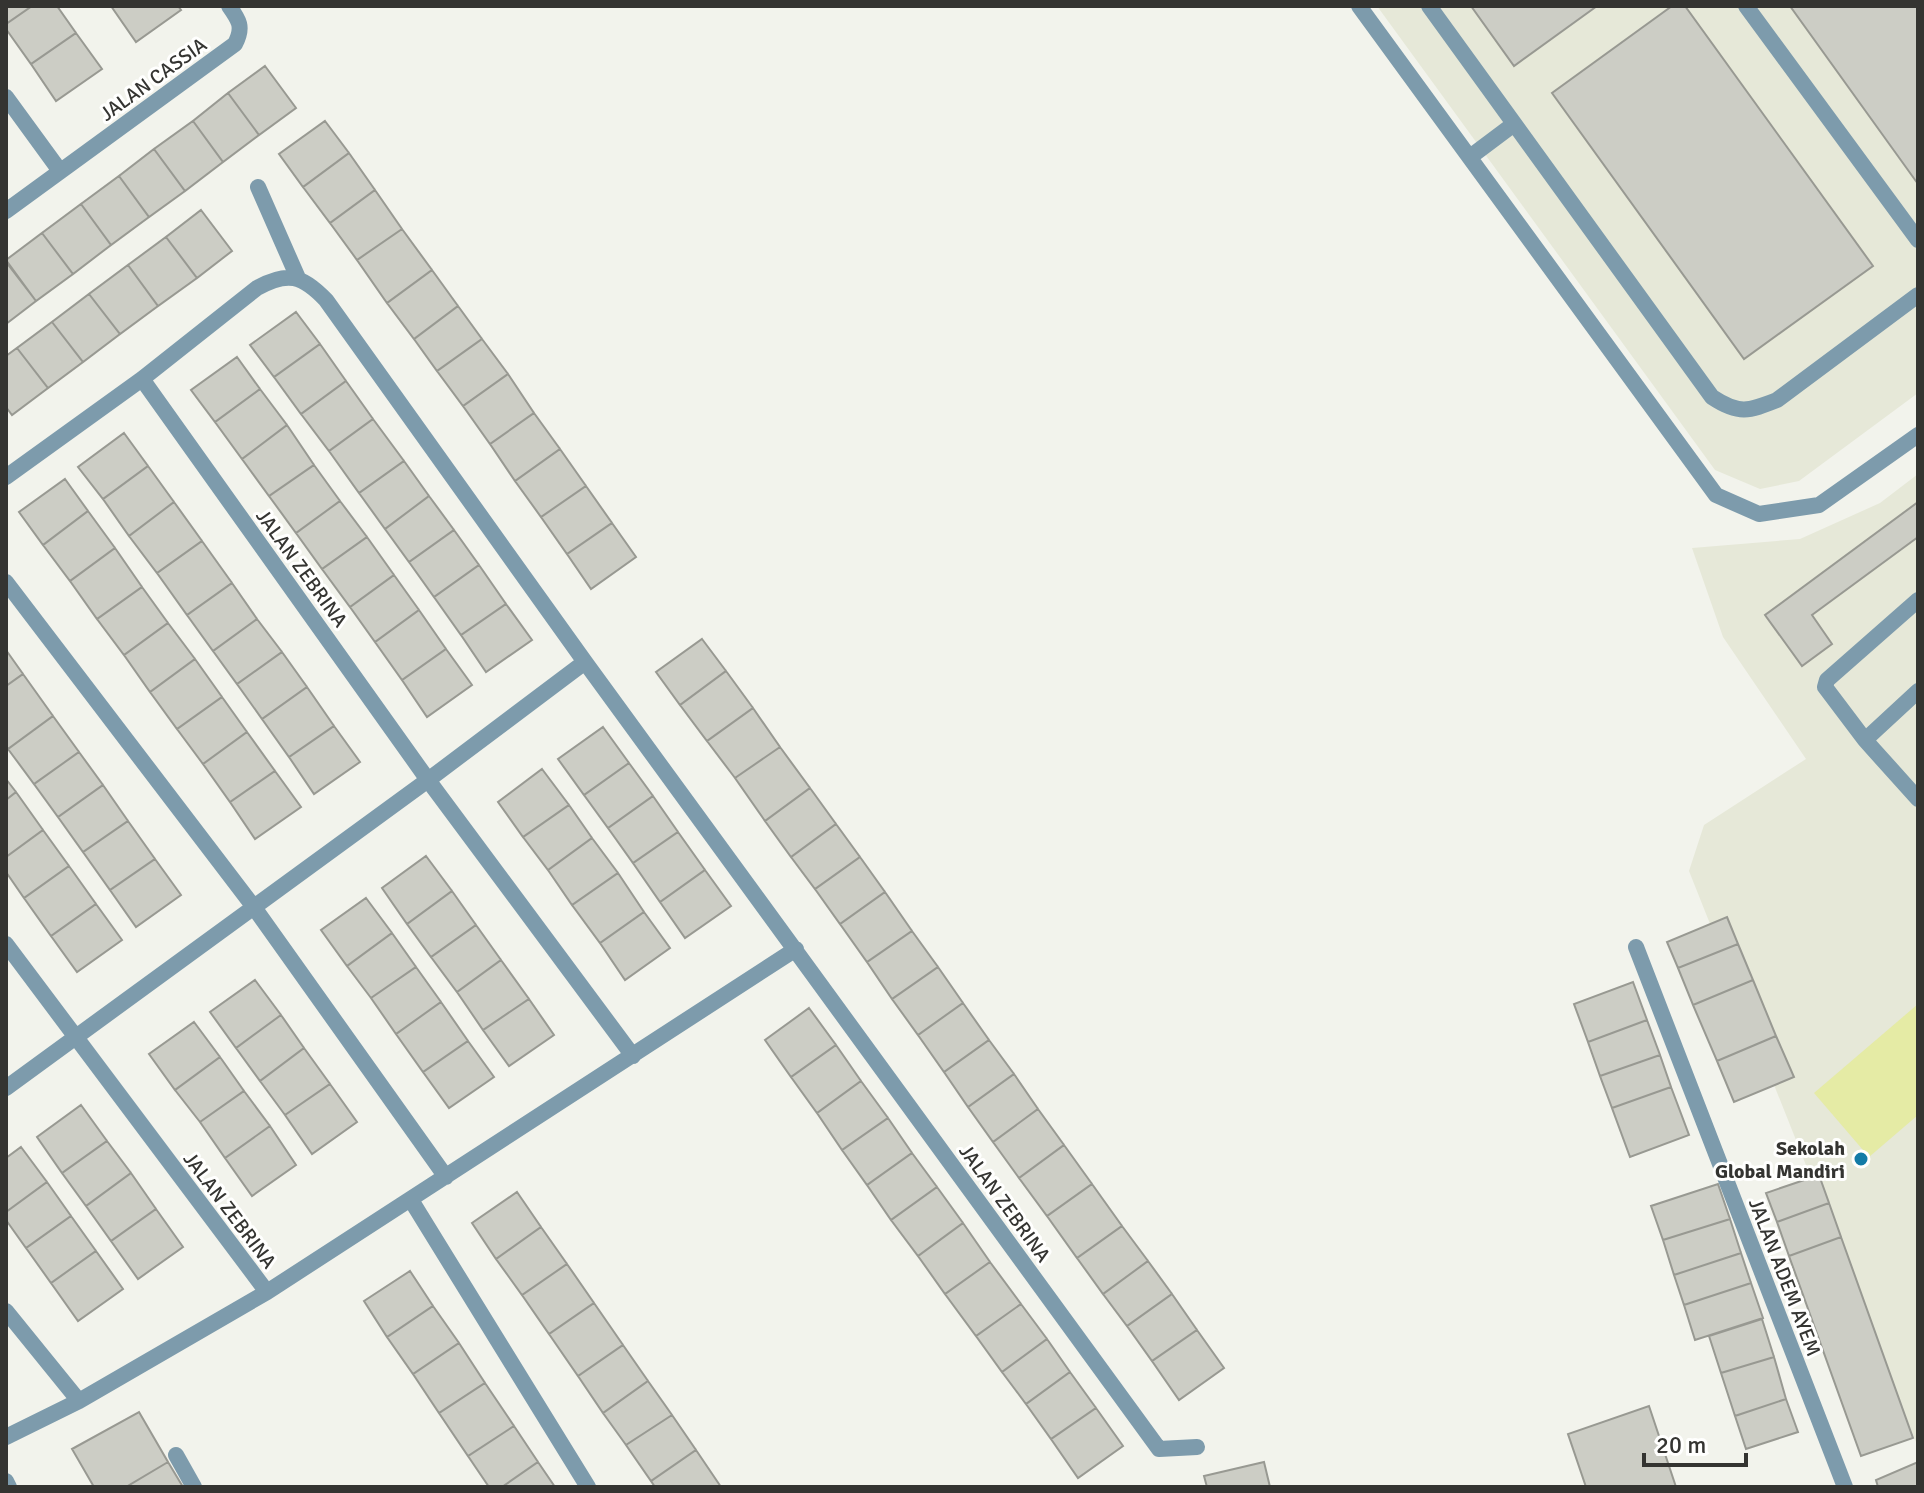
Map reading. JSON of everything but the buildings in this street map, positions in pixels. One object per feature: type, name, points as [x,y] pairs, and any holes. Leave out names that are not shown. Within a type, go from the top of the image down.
[{"type":"street","name":"JALAN CASSIA","points":[[6,211],[235,44],[242,32],[239,19],[229,6]]},
{"type":"street","points":[[1359,6],[1716,495],[1759,514],[1819,505],[1918,435]]},
{"type":"street","points":[[1429,6],[1712,397],[1728,408],[1750,411],[1777,400],[1918,295]]},
{"type":"street","points":[[1746,6],[1918,240]]},
{"type":"street","points":[[6,97],[60,171]]},
{"type":"street","points":[[1470,157],[1514,124]]},
{"type":"street","name":"JALAN ZEBRINA","points":[[258,187],[298,278],[326,300],[585,662],[1159,1449],[1197,1447]]},
{"type":"street","points":[[6,477],[142,379],[257,288],[275,278],[298,278]]},
{"type":"street","name":"JALAN ZEBRINA","points":[[142,379],[428,780],[633,1056]]},
{"type":"street","points":[[6,582],[253,906],[446,1177]]},
{"type":"street","points":[[1918,600],[1827,680],[1825,687],[1865,740],[1918,799]]},
{"type":"street","points":[[6,1088],[585,662]]},
{"type":"street","points":[[1865,740],[1918,691]]},
{"type":"street","name":"JALAN ZEBRINA","points":[[6,944],[267,1292]]},
{"type":"street","name":"JALAN ADEM AYEM","points":[[1636,947],[1845,1487]]},
{"type":"street","name":"JALAN ZEBRINA","points":[[6,1437],[79,1401],[267,1292],[796,949]]},
{"type":"street","points":[[411,1200],[588,1487]]},
{"type":"street","points":[[6,1311],[79,1401]]},
{"type":"street","points":[[176,1455],[194,1487]]},
{"type":"street","points":[[6,1481],[9,1487]]},
{"type":"shaded area","points":[[1377,6],[1918,6],[1918,393],[1799,481],[1760,489],[1715,470]]},
{"type":"shaded area","name":"Sekolah Global Mandiri","points":[[1918,474],[1918,1447],[1689,871],[1704,825],[1806,759],[1723,637],[1692,548],[1800,539],[1880,503]]},
{"type":"green space","points":[[1918,1004],[1918,1115],[1869,1157],[1814,1093]]},
{"type":"place","name":"Sekolah Global Mandiri","points":[[1861,1159]]}]
